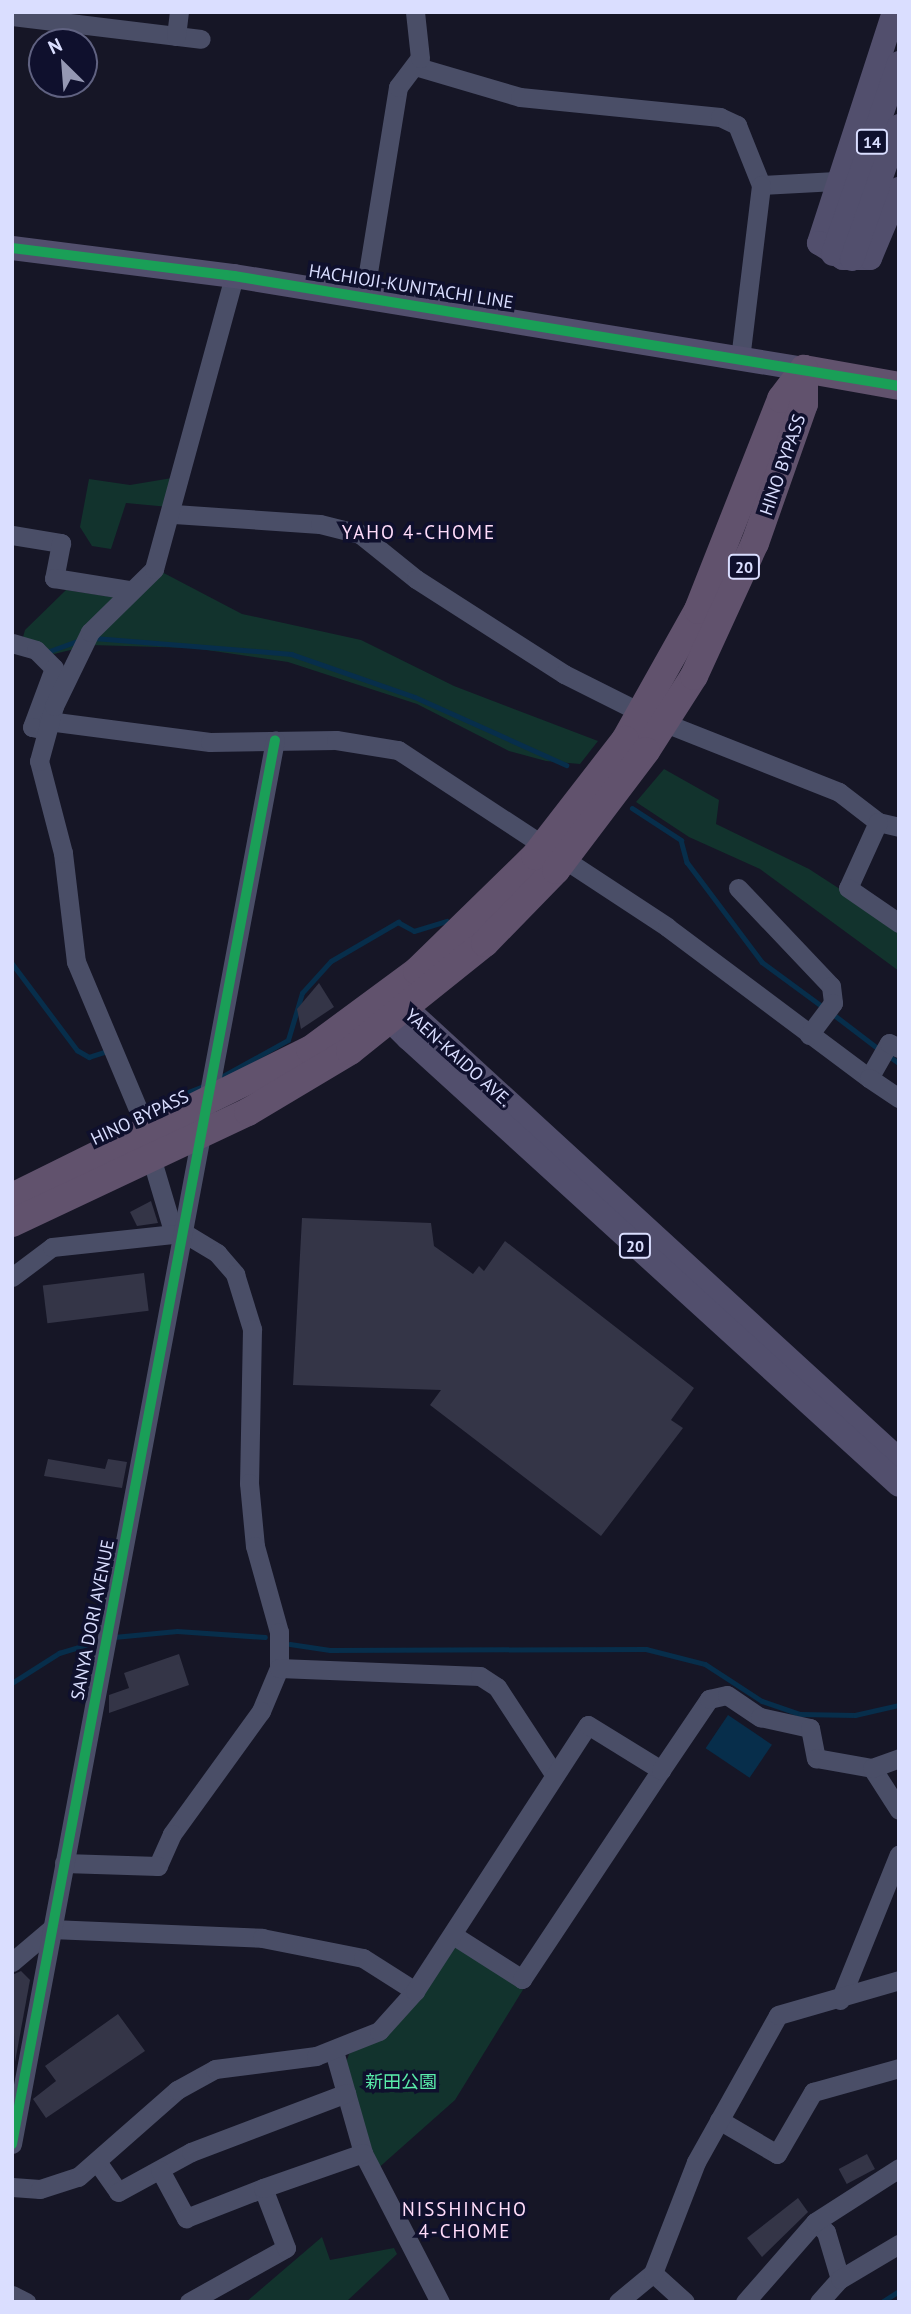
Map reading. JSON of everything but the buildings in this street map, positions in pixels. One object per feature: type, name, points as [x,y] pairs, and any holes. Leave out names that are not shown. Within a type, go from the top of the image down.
[{"type":"highway","points":[[804,369],[899,386]]},
{"type":"highway","name":"HINO BYPASS","points":[[12,1197],[150,1145],[205,1133],[297,1085],[395,1010],[545,863],[636,746],[719,626],[755,543],[804,404],[804,369]]},
{"type":"highway","name":"HINO BYPASS","points":[[12,1223],[78,1193],[211,1104],[310,1050],[395,1010]]},
{"type":"highway","points":[[12,1246],[78,1193]]},
{"type":"main road","points":[[894,12],[818,234],[843,257],[876,254],[899,188]]},
{"type":"main road","name":"14","points":[[843,257],[899,63]]},
{"type":"main road","name":"14","points":[[843,257],[899,125]]},
{"type":"main road","name":"HACHIOJI-KUNITACHI LINE","points":[[12,248],[234,276],[804,369]]},
{"type":"main road","name":"YAEN-KAIDO AVE.","points":[[395,1010],[899,1460]]},
{"type":"main road","name":"YAEN-KAIDO AVE.","points":[[395,1010],[899,1485]]},
{"type":"street","points":[[176,36],[179,12]]},
{"type":"street","points":[[365,297],[398,87],[418,67],[415,12]]},
{"type":"street","points":[[12,16],[201,38]]},
{"type":"street","points":[[418,67],[520,97],[720,117],[737,125],[761,185],[740,359]]},
{"type":"street","points":[[761,185],[836,181]]},
{"type":"street","points":[[35,726],[87,639],[130,590],[154,569],[174,514],[234,276]]},
{"type":"street","points":[[174,514],[320,524],[360,534],[416,579],[564,674],[653,718],[839,792],[878,822],[899,827]]},
{"type":"street","points":[[12,535],[61,543],[54,578],[130,590]]},
{"type":"street","points":[[12,643],[42,653],[54,668],[35,726],[39,761],[63,853],[76,962],[150,1145],[179,1233]]},
{"type":"street","points":[[35,726],[210,742],[336,740],[398,750],[667,927],[820,1021],[869,1078],[899,1098]]},
{"type":"street","name":"SANYA DORI AVENUE","points":[[12,2144],[179,1233],[211,1104],[275,740]]},
{"type":"street","points":[[878,822],[848,888],[899,923]]},
{"type":"street","points":[[738,887],[831,986],[820,1021]]},
{"type":"street","points":[[869,1078],[888,1051]]},
{"type":"street","points":[[12,1277],[52,1247],[179,1233],[217,1253],[235,1274],[252,1329],[249,1483],[256,1546],[279,1632],[279,1668],[261,1711],[172,1834],[158,1866],[64,1864]]},
{"type":"street","points":[[279,1668],[480,1675],[497,1687],[554,1773]]},
{"type":"street","points":[[453,1935],[522,1979],[709,1699],[727,1695],[760,1717],[810,1728],[816,1758],[872,1768],[899,1758]]},
{"type":"street","points":[[12,2188],[58,2185],[98,2163],[196,2077],[233,2064],[334,2052],[379,2031],[415,1992],[554,1773],[588,1725],[661,1770]]},
{"type":"street","points":[[872,1768],[898,1807]]},
{"type":"street","points":[[840,2000],[899,1854]]},
{"type":"street","points":[[12,1962],[51,1928],[262,1938],[363,1958],[415,1992]]},
{"type":"street","points":[[618,2302],[653,2273],[719,2120],[778,2015],[840,2000],[899,1980]]},
{"type":"street","points":[[334,2052],[363,2153],[440,2302]]},
{"type":"street","points":[[719,2120],[777,2154],[813,2092],[899,2068]]},
{"type":"street","points":[[98,2163],[118,2192],[160,2170],[346,2093]]},
{"type":"street","points":[[160,2170],[186,2218],[363,2153]]},
{"type":"street","points":[[745,2302],[815,2222],[899,2168]]},
{"type":"street","points":[[189,2302],[286,2248],[264,2188]]},
{"type":"street","points":[[815,2222],[826,2232],[840,2279]]},
{"type":"street","points":[[819,2302],[840,2279],[899,2244]]},
{"type":"street","points":[[653,2273],[685,2302]]},
{"type":"street","points":[[12,2295],[26,2302]]},
{"type":"green space","points":[[178,477],[169,507],[126,503],[111,549],[92,546],[80,527],[89,479],[130,485]]},
{"type":"green space","points":[[158,570],[242,614],[361,640],[454,686],[598,741],[580,764],[546,761],[509,751],[417,704],[288,662],[193,648],[91,645],[54,654],[22,641],[25,630],[66,590],[112,597]]},
{"type":"green space","points":[[664,769],[719,800],[716,824],[809,869],[880,915],[899,935],[899,971],[760,869],[689,837],[636,802]]},
{"type":"green space","name":"新田公園","points":[[457,1945],[524,1988],[455,2100],[375,2171],[345,2066],[349,2054],[373,2041],[447,1948]]},
{"type":"green space","points":[[322,2237],[330,2260],[394,2248],[397,2254],[346,2302],[246,2302]]},
{"type":"water","points":[[728,1715],[772,1745],[750,1778],[706,1748]]},
{"type":"waterway","points":[[94,638],[291,654],[415,697],[566,765]]},
{"type":"waterway","points":[[47,652],[78,641]]},
{"type":"waterway","points":[[632,808],[681,840],[687,862],[762,962],[823,1007]]},
{"type":"waterway","points":[[223,1076],[288,1040],[302,993],[331,961],[398,922],[414,931],[446,921]]},
{"type":"waterway","points":[[12,963],[77,1050],[89,1057],[108,1051]]},
{"type":"waterway","points":[[833,1014],[879,1049]]},
{"type":"waterway","points":[[889,1056],[899,1063]]},
{"type":"waterway","points":[[145,1109],[204,1086]]},
{"type":"waterway","points":[[114,1637],[177,1631],[265,1637]]},
{"type":"waterway","points":[[12,1683],[59,1653],[102,1640]]},
{"type":"waterway","points":[[290,1644],[330,1650],[646,1649],[705,1664],[762,1701],[800,1714],[855,1715],[899,1705]]},
{"type":"waterway","points":[[882,2302],[899,2291]]},
{"type":"cycle path","points":[[12,248],[234,276],[899,386]]},
{"type":"cycle path","points":[[12,2144],[275,740]]},
{"type":"district","name":"YAHO 4-CHOME","points":[[419,533]]},
{"type":"district","name":"NISSHINCHO 4-CHOME","points":[[465,2221]]}]
